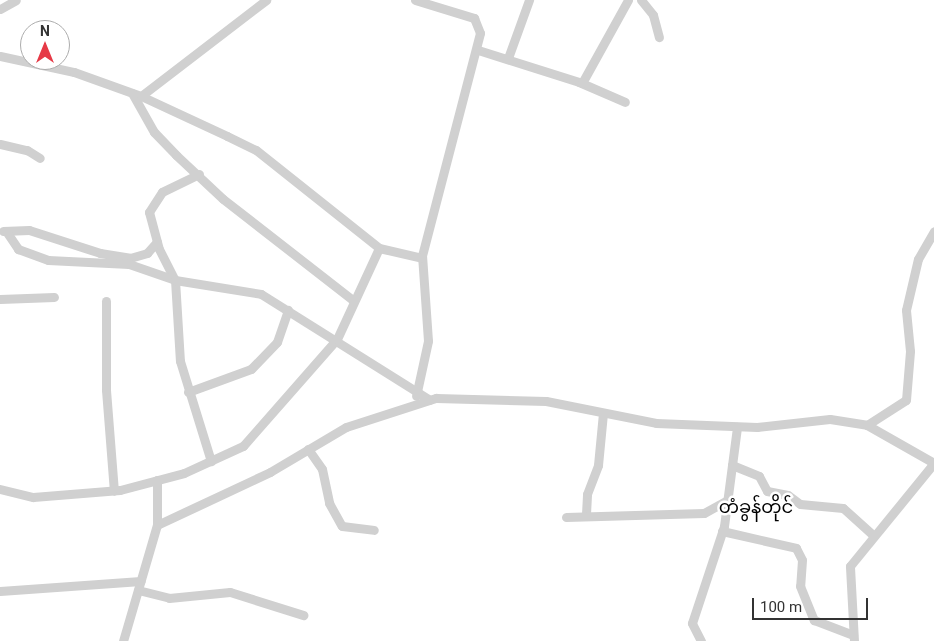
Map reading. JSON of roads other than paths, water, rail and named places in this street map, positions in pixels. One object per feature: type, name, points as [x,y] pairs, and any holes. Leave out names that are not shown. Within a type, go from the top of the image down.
[{"type":"street","points":[[0,9],[16,0]]},
{"type":"street","points":[[141,96],[266,0]]},
{"type":"street","points":[[412,406],[417,392],[428,341],[422,258],[478,50],[480,24],[474,18],[415,0]]},
{"type":"street","points":[[508,58],[529,0]]},
{"type":"street","points":[[582,83],[628,0]]},
{"type":"street","points":[[641,0],[653,15],[659,37]]},
{"type":"street","points":[[478,50],[582,83],[625,102]]},
{"type":"street","points":[[0,56],[50,64],[141,96],[256,150],[379,248],[422,258]]},
{"type":"street","points":[[132,93],[154,132],[223,199],[354,301]]},
{"type":"street","points":[[0,144],[27,150],[40,158]]},
{"type":"street","points":[[199,174],[153,200],[149,212],[156,242],[175,280],[177,341],[188,392],[211,461]]},
{"type":"street","points":[[3,231],[29,230],[100,253],[130,258],[147,253],[156,242]]},
{"type":"street","points":[[3,231],[27,254],[48,260],[129,264],[175,280],[252,292],[288,310],[334,343],[430,400]]},
{"type":"street","points":[[868,425],[906,400],[910,351],[906,310],[918,259],[934,231]]},
{"type":"street","points":[[0,489],[33,498],[114,491],[157,480],[211,461],[243,446],[334,343],[379,248]]},
{"type":"street","points":[[0,299],[54,297]]},
{"type":"street","points":[[106,301],[106,390],[114,491]]},
{"type":"street","points":[[188,392],[251,369],[276,342],[288,310]]},
{"type":"street","points":[[157,525],[308,449],[346,427],[430,400],[546,401],[656,423],[737,426],[830,419],[868,425],[934,463],[872,534],[847,577],[854,638]]},
{"type":"street","points":[[586,514],[587,494],[598,465],[603,413]]},
{"type":"street","points":[[701,641],[692,624],[722,531],[728,500],[737,426]]},
{"type":"street","points":[[308,449],[322,469],[329,503],[342,526],[374,530]]},
{"type":"street","points":[[732,465],[760,476],[767,491],[788,495],[800,504],[843,508],[872,534]]},
{"type":"street","points":[[123,641],[157,525],[157,480]]},
{"type":"street","points":[[566,516],[586,514],[704,513],[728,500]]},
{"type":"street","points":[[722,531],[796,548],[802,560],[800,586],[814,620],[854,638]]},
{"type":"street","points":[[0,591],[140,581]]},
{"type":"street","points":[[138,590],[170,598],[230,592],[302,615]]},
{"type":"district","name":"တံခွန်တိုင်","points":[[756,507]]}]
